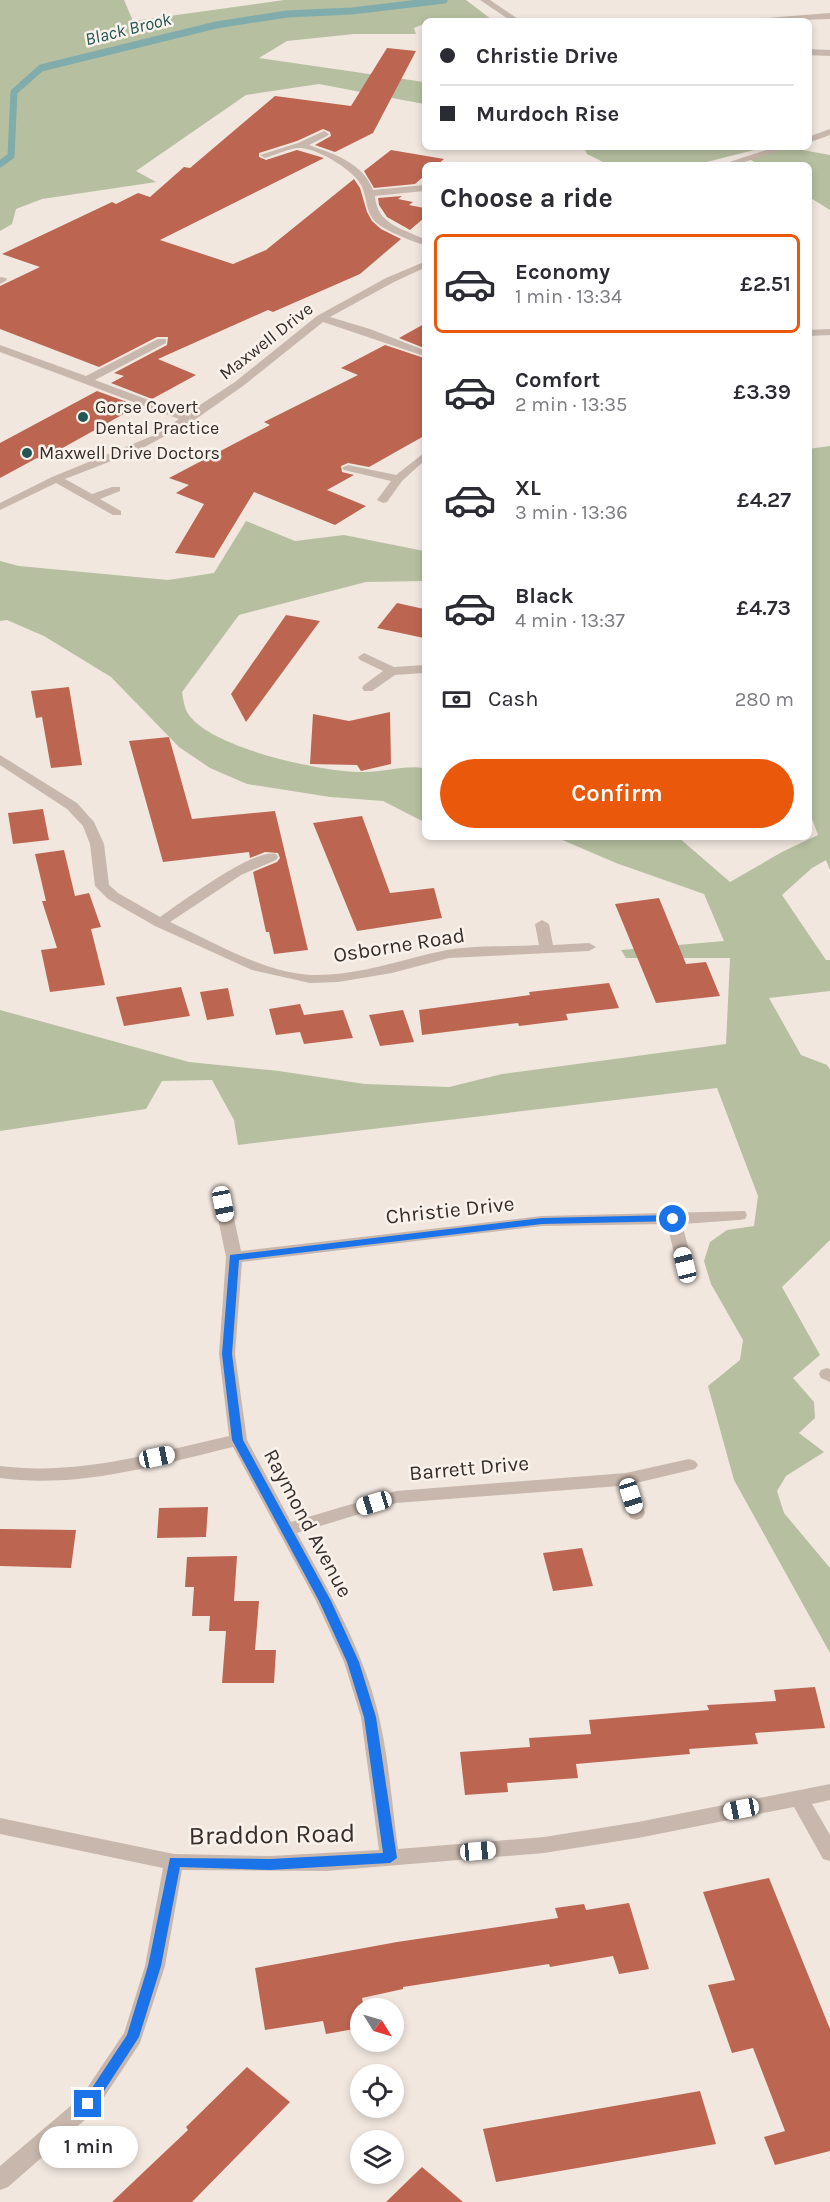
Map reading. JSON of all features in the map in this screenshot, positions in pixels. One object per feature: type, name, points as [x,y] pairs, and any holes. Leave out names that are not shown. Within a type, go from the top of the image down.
[{"type":"street","points":[[484,0],[510,18]]},
{"type":"street","points":[[804,18],[830,16]]},
{"type":"street","points":[[812,52],[830,53]]},
{"type":"street","points":[[812,139],[830,132]]},
{"type":"street","points":[[264,155],[301,145],[324,134]]},
{"type":"street","points":[[301,145],[352,167],[365,180],[372,193],[371,209],[381,222],[422,241]]},
{"type":"street","points":[[735,162],[776,150]]},
{"type":"street","points":[[372,193],[422,188]]},
{"type":"street","name":"Maxwell Drive","points":[[0,507],[56,479],[133,449],[189,419],[247,378],[321,318],[390,280],[422,266]]},
{"type":"street","points":[[321,318],[374,333],[422,352]]},
{"type":"street","points":[[812,333],[830,332]]},
{"type":"street","points":[[87,380],[162,341]]},
{"type":"street","points":[[126,345],[142,352]]},
{"type":"street","points":[[0,348],[189,419]]},
{"type":"street","points":[[383,500],[398,479],[422,458]]},
{"type":"street","points":[[348,468],[398,479]]},
{"type":"street","points":[[56,479],[117,513]]},
{"type":"street","points":[[93,498],[116,489]]},
{"type":"street","points":[[364,657],[392,671],[422,669]]},
{"type":"street","points":[[368,688],[392,671]]},
{"type":"street","name":"Osborne Road","points":[[0,759],[36,780],[78,812],[89,825],[97,844],[102,886],[113,896],[160,923],[257,967],[310,979],[368,974],[449,954],[589,948]]},
{"type":"street","points":[[160,923],[236,872],[271,857]]},
{"type":"street","points":[[542,924],[547,949]]},
{"type":"street","name":"Raymond Avenue","points":[[223,1204],[234,1257],[227,1354],[238,1440],[325,1601],[353,1662],[370,1717],[390,1858]]},
{"type":"street","name":"Christie Drive","points":[[234,1257],[542,1221],[673,1219],[739,1215]]},
{"type":"street","points":[[673,1219],[685,1265]]},
{"type":"street","points":[[0,1473],[51,1476],[116,1466],[238,1440]]},
{"type":"street","name":"Barrett Drive","points":[[285,1530],[396,1497],[626,1479],[689,1465]]},
{"type":"street","points":[[626,1479],[636,1513]]},
{"type":"street","name":"Braddon Road","points":[[0,1826],[174,1862],[270,1864],[390,1858],[544,1845],[638,1830],[830,1792]]},
{"type":"street","points":[[799,1799],[830,1853]]},
{"type":"street","points":[[0,2180],[88,2104],[133,2037],[155,1966],[174,1862]]},
{"type":"green space","points":[[0,0],[124,0],[133,21],[284,0],[466,0],[490,18],[422,18],[422,25],[414,28],[416,34],[354,34],[287,41],[259,58],[422,82],[422,104],[319,84],[246,95],[136,171],[156,182],[42,199],[16,209],[12,224],[0,231]]},
{"type":"green space","points":[[585,150],[754,150],[707,162],[603,162],[587,154]]},
{"type":"green space","points":[[777,150],[802,150],[830,155],[830,210],[812,199],[812,162],[754,162],[749,159]]},
{"type":"green space","points":[[830,446],[830,870],[826,860],[812,868],[782,895],[826,960],[830,960],[830,991],[769,998],[801,1055],[827,1065],[830,1070],[830,1240],[782,1287],[820,1355],[793,1378],[814,1402],[815,1418],[799,1433],[824,1452],[786,1476],[777,1491],[784,1513],[830,1568],[830,1653],[734,1480],[708,1386],[740,1360],[743,1340],[711,1284],[704,1261],[710,1242],[727,1230],[754,1226],[758,1196],[717,1088],[238,1145],[234,1120],[212,1080],[162,1081],[146,1109],[0,1131],[0,1010],[189,1062],[279,1071],[365,1084],[449,1087],[502,1074],[726,1044],[730,958],[626,958],[621,950],[724,941],[704,894],[616,863],[562,840],[681,840],[730,882],[782,852],[812,840],[818,835],[812,819],[812,448]]},
{"type":"green space","points":[[246,521],[295,541],[344,535],[422,551],[422,581],[366,582],[239,615],[182,692],[186,710],[197,723],[215,735],[265,755],[342,771],[422,768],[422,821],[383,801],[330,797],[247,784],[210,768],[179,747],[111,677],[44,636],[7,620],[0,621],[0,561],[19,566],[168,580],[214,573]]},
{"type":"building","points":[[387,48],[416,51],[373,133],[335,152],[315,145],[331,136],[330,132],[323,129],[297,141],[259,153],[259,157],[266,160],[297,150],[324,158],[160,240],[233,264],[266,250],[354,179],[360,188],[372,221],[381,229],[401,239],[360,274],[273,312],[268,310],[158,359],[196,375],[152,399],[111,383],[124,376],[114,373],[167,345],[168,337],[157,337],[99,367],[0,329],[0,286],[40,267],[2,254],[112,202],[116,204],[138,193],[150,197],[184,167],[190,168],[275,96],[351,106]]},
{"type":"building","points":[[391,150],[444,159],[440,162],[422,162],[422,178],[415,184],[374,188],[364,171]]},
{"type":"building","points":[[402,196],[398,199],[413,202],[409,205],[422,208],[422,220],[410,230],[387,217],[379,205],[378,198]]},
{"type":"building","points":[[422,325],[422,347],[399,338]]},
{"type":"building","points":[[385,345],[422,357],[422,437],[369,467],[348,463],[341,466],[342,472],[354,475],[327,490],[366,506],[335,525],[254,492],[214,558],[175,553],[204,504],[176,493],[189,485],[169,478],[270,425],[264,422],[358,375],[341,368]]},
{"type":"building","points":[[97,391],[138,406],[41,460],[37,458],[0,478],[0,443]]},
{"type":"building","points":[[397,603],[422,609],[422,638],[377,628]]},
{"type":"building","points":[[286,615],[320,621],[246,722],[231,694]]},
{"type":"building","points":[[69,687],[82,765],[51,768],[42,717],[36,718],[31,691]]},
{"type":"building","points":[[390,712],[391,764],[361,771],[357,765],[310,764],[313,714],[349,721]]},
{"type":"building","points":[[169,737],[192,819],[275,811],[308,950],[274,954],[269,932],[266,932],[253,872],[277,862],[280,858],[278,853],[265,852],[250,858],[249,852],[163,862],[129,741]]},
{"type":"building","points":[[43,809],[49,840],[13,844],[8,813]]},
{"type":"building","points":[[362,816],[390,893],[434,888],[442,918],[357,931],[313,823]]},
{"type":"building","points":[[64,850],[75,896],[89,893],[101,927],[91,929],[105,985],[50,992],[41,950],[57,948],[42,901],[46,901],[35,854]]},
{"type":"building","points":[[659,898],[686,964],[706,962],[720,996],[656,1003],[615,904]]},
{"type":"building","points":[[609,983],[619,1008],[566,1014],[568,1020],[519,1026],[518,1023],[422,1035],[419,1010],[530,995],[529,992]]},
{"type":"building","points":[[181,987],[190,1016],[124,1026],[116,997]]},
{"type":"building","points":[[228,988],[234,1016],[207,1020],[200,992]]},
{"type":"building","points":[[300,1004],[304,1015],[343,1010],[353,1038],[304,1044],[300,1032],[276,1035],[269,1009]]},
{"type":"building","points":[[403,1010],[414,1042],[380,1046],[369,1015]]},
{"type":"building","points":[[208,1507],[206,1537],[157,1538],[159,1508]]},
{"type":"building","points":[[0,1529],[76,1530],[71,1568],[0,1566]]},
{"type":"building","points":[[582,1548],[593,1586],[553,1591],[543,1553]]},
{"type":"building","points":[[237,1556],[234,1601],[259,1601],[255,1650],[276,1650],[274,1683],[222,1683],[226,1631],[209,1631],[210,1616],[192,1616],[194,1587],[185,1587],[187,1557]]},
{"type":"building","points":[[815,1687],[825,1728],[755,1733],[758,1744],[689,1749],[690,1754],[576,1764],[578,1778],[507,1783],[508,1792],[465,1795],[460,1752],[530,1747],[529,1738],[591,1734],[589,1720],[709,1710],[707,1705],[776,1701],[774,1690]]},
{"type":"building","points":[[769,1878],[830,2029],[830,2151],[775,2165],[764,2137],[785,2131],[753,2048],[732,2053],[708,1985],[735,1980],[703,1892]]},
{"type":"building","points":[[629,1903],[649,1969],[619,1974],[613,1956],[403,1987],[403,1989],[362,1998],[350,1998],[350,2030],[326,2034],[323,2021],[265,2030],[255,1968],[397,1942],[558,1918],[555,1908],[584,1904],[586,1910]]},
{"type":"building","points":[[247,2067],[290,2102],[192,2202],[112,2202],[188,2130],[186,2127]]},
{"type":"building","points":[[700,2091],[716,2144],[496,2182],[483,2129]]},
{"type":"building","points":[[422,2167],[463,2202],[386,2202]]},
{"type":"waterway","name":"Black Brook","points":[[0,164],[11,156],[14,92],[41,68],[216,25],[287,14],[352,11],[444,0]]},
{"type":"place","name":"Gorse Covert Dental Practice","points":[[83,417]]},
{"type":"place","name":"Maxwell Drive Doctors","points":[[27,453]]},
{"type":"route","points":[[88,2104],[133,2037],[155,1966],[174,1862],[326,1863],[390,1858],[370,1717],[353,1662],[325,1601],[238,1440],[227,1354],[234,1257],[542,1221],[673,1219]]}]
